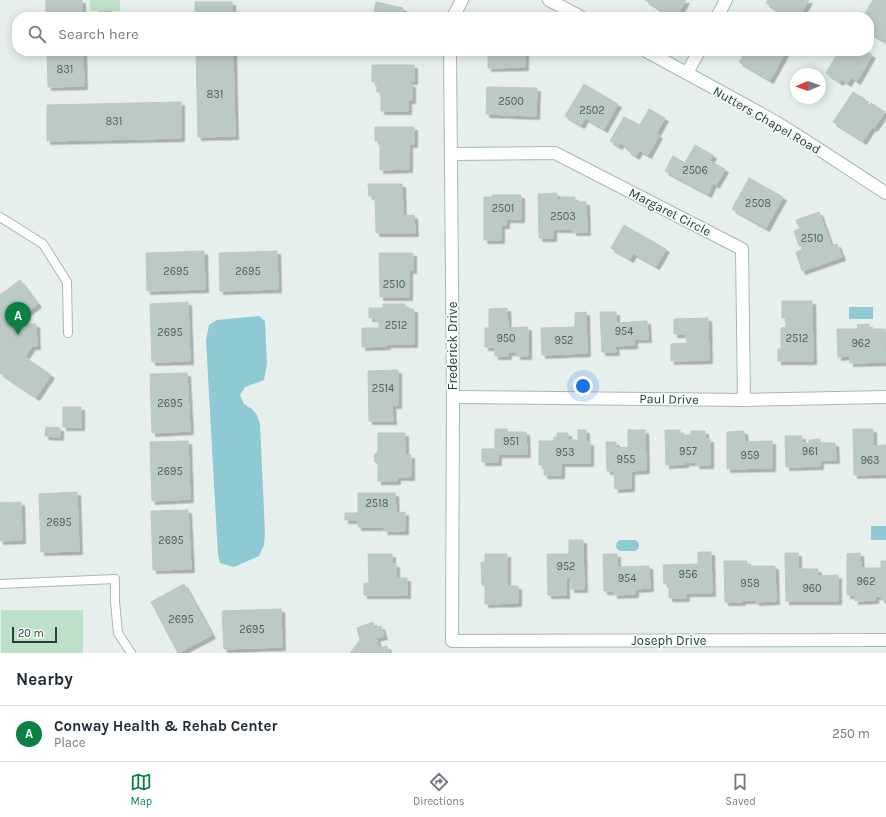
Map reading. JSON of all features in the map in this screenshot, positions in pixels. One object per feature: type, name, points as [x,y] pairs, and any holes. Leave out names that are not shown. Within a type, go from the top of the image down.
[{"type":"street","points":[[456,12],[462,0]]},
{"type":"street","points":[[549,0],[572,12]]},
{"type":"street","points":[[720,12],[726,0]]},
{"type":"street","name":"Frederick Drive","points":[[450,56],[453,397],[452,641]]},
{"type":"street","name":"Nutters Chapel Road","points":[[655,56],[779,124],[886,193]]},
{"type":"street","points":[[687,73],[696,56]]},
{"type":"street","name":"Margaret Circle","points":[[451,154],[555,153],[742,249],[744,400]]},
{"type":"street","name":"Paul Drive","points":[[453,397],[744,400],[886,397]]},
{"type":"street","name":"Joseph Drive","points":[[452,641],[886,640]]},
{"type":"lane","points":[[0,217],[42,244],[67,282],[68,333]]},
{"type":"lane","points":[[0,584],[115,579],[115,602],[118,633],[131,653]]},
{"type":"green space","points":[[90,0],[120,0],[120,11],[90,11]]},
{"type":"green space","points":[[1,610],[83,610],[83,653],[1,653]]},
{"type":"water","points":[[849,307],[873,307],[873,319],[849,319]]},
{"type":"water","points":[[259,316],[265,321],[267,364],[264,380],[245,387],[240,395],[244,404],[252,409],[257,415],[260,424],[265,533],[264,545],[259,556],[234,567],[220,563],[218,555],[206,340],[209,325],[217,320]]},
{"type":"water","points":[[871,526],[886,526],[886,540],[871,540]]},
{"type":"water","points":[[620,540],[635,540],[638,542],[638,549],[635,551],[620,551],[616,546],[617,542]]},
{"type":"building","points":[[46,0],[82,0],[82,12],[46,12]]},
{"type":"building","points":[[645,0],[686,0],[679,12],[665,12]]},
{"type":"building","points":[[768,0],[809,0],[802,12],[781,12],[766,3]]},
{"type":"building","points":[[873,0],[886,1],[886,42],[874,35],[874,12],[866,12]]},
{"type":"building","points":[[195,2],[232,2],[232,12],[195,12]]},
{"type":"building","points":[[376,2],[403,8],[402,12],[374,12]]},
{"type":"building","points":[[99,11],[112,11],[112,12]]},
{"type":"building","points":[[47,56],[83,56],[84,86],[48,87]]},
{"type":"building","points":[[196,56],[233,56],[235,136],[198,137]]},
{"type":"building","points":[[488,56],[525,56],[525,67],[488,68]]},
{"type":"building","points":[[743,56],[783,56],[770,80],[739,62]]},
{"type":"building","points":[[836,56],[871,56],[857,81],[851,77],[848,83],[841,79],[840,82],[826,73]]},
{"type":"building","points":[[372,65],[414,65],[414,81],[409,81],[409,84],[412,84],[412,100],[408,100],[408,111],[381,111],[381,92],[377,92],[377,82],[372,82]]},
{"type":"building","points":[[584,84],[618,104],[604,129],[585,118],[581,125],[565,116]]},
{"type":"building","points":[[487,87],[537,88],[536,116],[486,114]]},
{"type":"building","points":[[853,92],[865,99],[863,101],[870,105],[871,103],[885,112],[874,128],[872,127],[863,141],[833,122]]},
{"type":"building","points":[[181,102],[181,138],[47,141],[47,105]]},
{"type":"building","points":[[649,109],[665,118],[656,134],[659,135],[648,155],[639,150],[636,156],[620,143],[619,146],[610,141],[624,117],[640,125]]},
{"type":"building","points":[[375,127],[414,127],[414,144],[409,144],[409,169],[380,170],[380,141],[375,141]]},
{"type":"building","points":[[695,145],[713,155],[710,161],[725,169],[716,185],[713,183],[708,194],[665,171],[673,156],[685,163]]},
{"type":"building","points":[[749,178],[783,197],[766,228],[732,209]]},
{"type":"building","points":[[368,184],[402,184],[403,216],[414,215],[415,233],[376,233],[375,196],[369,196]]},
{"type":"building","points":[[557,193],[557,200],[561,200],[561,197],[575,197],[575,202],[586,202],[587,232],[573,232],[573,229],[553,229],[553,238],[539,238],[538,194]]},
{"type":"building","points":[[492,195],[521,195],[521,219],[506,219],[506,225],[501,225],[501,240],[484,240],[484,197],[492,197]]},
{"type":"building","points":[[819,212],[831,246],[837,244],[842,257],[802,271],[796,252],[803,249],[801,245],[799,246],[794,231],[800,229],[796,220]]},
{"type":"building","points":[[624,225],[666,249],[656,266],[633,253],[630,259],[611,248]]},
{"type":"building","points":[[204,251],[205,289],[147,291],[146,253]]},
{"type":"building","points":[[277,251],[278,289],[220,291],[219,253]]},
{"type":"building","points":[[379,253],[413,253],[413,270],[409,270],[409,297],[380,297]]},
{"type":"building","points":[[20,280],[38,304],[16,321],[18,324],[36,324],[37,346],[32,346],[25,357],[51,375],[36,397],[0,373],[0,295]]},
{"type":"building","points":[[782,301],[812,301],[813,361],[778,361],[778,349],[781,349],[781,328],[786,327],[786,318],[782,318]]},
{"type":"building","points":[[188,302],[190,361],[152,362],[150,304]]},
{"type":"building","points":[[383,304],[405,304],[405,309],[414,309],[414,344],[387,344],[387,346],[362,347],[362,328],[379,328],[379,322],[376,322],[376,318],[369,318],[369,308],[383,308]]},
{"type":"building","points":[[507,308],[508,328],[528,327],[528,356],[517,356],[517,352],[508,352],[508,356],[495,356],[495,347],[485,347],[485,328],[489,328],[489,309]]},
{"type":"building","points":[[586,312],[587,353],[542,355],[541,328],[575,327],[575,313]]},
{"type":"building","points":[[600,312],[616,312],[616,323],[647,321],[648,339],[634,339],[634,345],[615,346],[616,352],[602,352]]},
{"type":"building","points":[[708,318],[709,360],[671,361],[671,344],[687,343],[686,334],[674,334],[674,319]]},
{"type":"building","points":[[869,324],[869,329],[885,329],[886,362],[850,363],[850,356],[838,357],[837,329],[858,329],[857,325]]},
{"type":"building","points":[[398,370],[398,405],[392,405],[393,421],[369,421],[368,371]]},
{"type":"building","points":[[187,373],[190,431],[152,433],[150,374]]},
{"type":"building","points":[[63,407],[81,407],[81,427],[63,427]]},
{"type":"building","points":[[46,427],[60,428],[60,437],[45,436]]},
{"type":"building","points":[[495,429],[507,429],[507,432],[526,432],[527,454],[498,454],[498,462],[482,462],[482,449],[495,449]]},
{"type":"building","points":[[853,429],[873,429],[873,446],[886,445],[886,474],[854,475]]},
{"type":"building","points":[[578,430],[586,430],[586,442],[590,442],[590,463],[561,463],[561,475],[544,475],[544,465],[539,465],[539,441],[554,441],[554,437],[557,437],[557,433],[568,433],[568,440],[578,440]]},
{"type":"building","points":[[628,430],[645,430],[646,470],[631,471],[631,488],[615,489],[614,471],[607,471],[606,442],[616,442],[616,448],[628,447]]},
{"type":"building","points":[[665,430],[680,430],[680,435],[691,435],[691,431],[705,431],[705,439],[710,439],[710,465],[696,465],[696,462],[685,462],[685,464],[666,465]]},
{"type":"building","points":[[744,431],[745,442],[772,441],[772,468],[727,469],[727,432]]},
{"type":"building","points":[[378,433],[405,433],[405,455],[411,455],[411,477],[397,477],[397,481],[378,481],[378,465],[375,462],[374,455],[378,452]]},
{"type":"building","points":[[785,436],[802,436],[802,443],[809,443],[809,440],[820,439],[820,443],[835,443],[836,460],[820,460],[820,466],[786,467]]},
{"type":"building","points":[[188,441],[190,499],[152,501],[150,442]]},
{"type":"building","points":[[77,492],[79,551],[41,552],[39,494]]},
{"type":"building","points":[[358,493],[395,493],[396,513],[405,512],[405,531],[384,531],[385,527],[358,527],[358,520],[345,520],[345,513],[358,513]]},
{"type":"building","points":[[21,502],[22,540],[0,541],[0,503]]},
{"type":"building","points":[[188,510],[191,569],[153,570],[151,511]]},
{"type":"building","points":[[569,540],[583,540],[584,589],[571,589],[571,577],[566,577],[566,595],[548,595],[547,554],[569,554]]},
{"type":"building","points":[[698,552],[711,552],[712,593],[686,593],[686,598],[669,598],[669,583],[664,584],[663,565],[698,564]]},
{"type":"building","points":[[785,553],[798,553],[798,569],[818,569],[818,576],[838,575],[838,601],[786,601]]},
{"type":"building","points":[[860,553],[861,568],[881,568],[881,561],[886,561],[886,600],[882,600],[881,596],[875,596],[875,600],[855,601],[855,595],[847,595],[847,554]]},
{"type":"building","points":[[368,554],[392,554],[392,564],[396,564],[396,578],[407,578],[407,595],[364,595],[364,583],[369,583]]},
{"type":"building","points":[[485,554],[507,554],[507,586],[518,586],[518,603],[485,604],[485,585],[482,585],[481,562],[485,562]]},
{"type":"building","points":[[603,554],[617,554],[617,567],[649,566],[650,588],[635,589],[635,594],[614,595],[614,591],[604,591]]},
{"type":"building","points":[[724,561],[747,561],[747,566],[775,566],[776,601],[756,602],[756,600],[742,600],[742,602],[725,602]]},
{"type":"building","points":[[184,584],[212,635],[178,653],[151,602]]},
{"type":"building","points":[[281,609],[282,647],[224,649],[222,611]]},
{"type":"building","points":[[373,622],[375,628],[381,626],[384,636],[376,638],[379,648],[387,646],[389,653],[350,653],[360,640],[357,628]]},
{"type":"place","name":"Conway Health & Rehab Center","points":[[18,335]]}]
